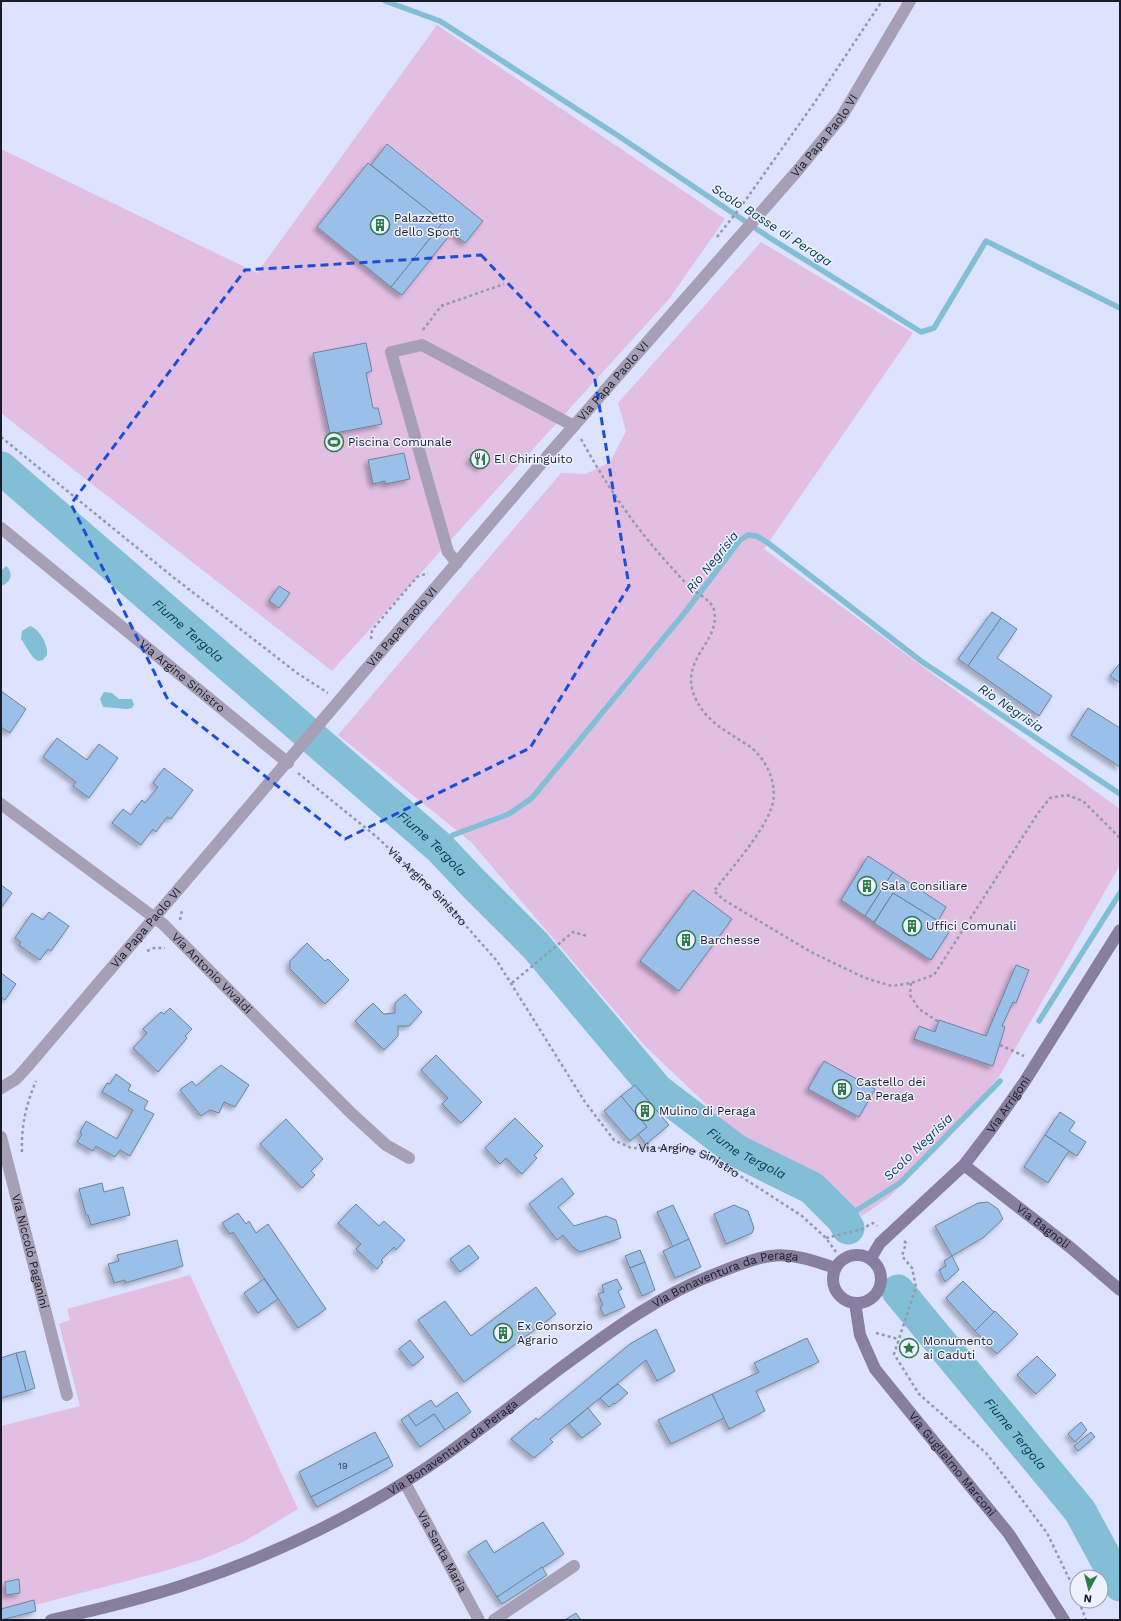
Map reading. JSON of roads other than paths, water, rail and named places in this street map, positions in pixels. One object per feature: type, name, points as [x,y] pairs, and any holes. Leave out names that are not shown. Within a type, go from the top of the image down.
[{"type":"main road","name":"Via Arrigoni","points":[[871,1258],[880,1243],[964,1165],[990,1131],[1037,1062],[1120,930]]},
{"type":"main road","name":"Via Bagnoli","points":[[964,1165],[1071,1248],[1120,1290]]},
{"type":"main road","points":[[854,1255],[871,1258],[878,1266],[881,1273],[880,1288],[870,1299],[855,1303],[841,1297],[836,1291],[834,1284],[838,1265],[854,1255]]},
{"type":"main road","name":"Via Bonaventura da Peraga","points":[[52,1620],[131,1600],[213,1575],[339,1519],[405,1483],[602,1336],[661,1298],[694,1282],[771,1256],[794,1256],[838,1265]]},
{"type":"main road","name":"Via Guglielmo Marconi","points":[[855,1303],[860,1335],[875,1369],[1009,1534],[1064,1620]]},
{"type":"street","name":"Via Papa Paolo VI","points":[[1,1088],[16,1079],[288,763],[574,426],[757,218],[842,116],[910,1]]},
{"type":"street","points":[[457,563],[448,552],[391,352],[422,345],[574,426]]},
{"type":"street","name":"Via Argine Sinistro","points":[[1,528],[288,763]]},
{"type":"street","name":"Via Antonio Vivaldi","points":[[1,804],[155,918],[351,1113],[386,1145],[409,1158]]},
{"type":"street","name":"Via Niccolò Paganini","points":[[1,1137],[66,1395]]},
{"type":"street","name":"Via Santa Maria","points":[[405,1483],[480,1620]]},
{"type":"street","points":[[494,1620],[574,1566]]},
{"type":"water","points":[[6,566],[11,575],[7,583],[1,586],[1,571]]},
{"type":"water","points":[[30,626],[37,630],[45,642],[47,655],[43,660],[38,661],[35,659],[30,654],[21,639],[22,631]]},
{"type":"water","points":[[104,692],[112,693],[119,699],[132,699],[134,705],[132,708],[127,709],[103,707],[100,699]]},
{"type":"waterway","name":"Scolo Basse di Peraga","points":[[385,1],[440,21],[617,135],[770,238],[921,332],[934,328],[986,241],[1120,308]]},
{"type":"waterway","name":"Fiume Tergola","points":[[1,468],[439,847],[535,945],[657,1090],[737,1151],[812,1188],[843,1219],[848,1228]]},
{"type":"waterway","name":"Rio Negrisia","points":[[439,847],[453,835],[509,814],[532,798],[686,611],[740,540],[748,535],[757,536],[768,543],[921,661],[1120,794]]},
{"type":"waterway","name":"Scolo Negrisia","points":[[1039,1021],[1120,893]]},
{"type":"waterway","name":"Scolo Negrisia","points":[[843,1219],[900,1183],[1000,1081]]},
{"type":"waterway","name":"Fiume Tergola","points":[[898,1291],[1080,1511],[1120,1585]]},
{"type":"place","name":"Palazzetto dello Sport","points":[[380,225]]},
{"type":"place","name":"Piscina Comunale","points":[[334,442]]},
{"type":"place","name":"El Chiringuito","points":[[480,459]]},
{"type":"place","name":"Sala Consiliare","points":[[867,886]]},
{"type":"place","name":"Uffici Comunali","points":[[912,926]]},
{"type":"place","name":"Barchesse","points":[[686,940]]},
{"type":"place","name":"Castello dei Da Peraga","points":[[842,1089]]},
{"type":"place","name":"Mulino di Peraga","points":[[645,1111]]},
{"type":"place","name":"Ex Consorzio Agrario","points":[[503,1333]]},
{"type":"place","name":"Monumento ai Caduti","points":[[909,1348]]}]
